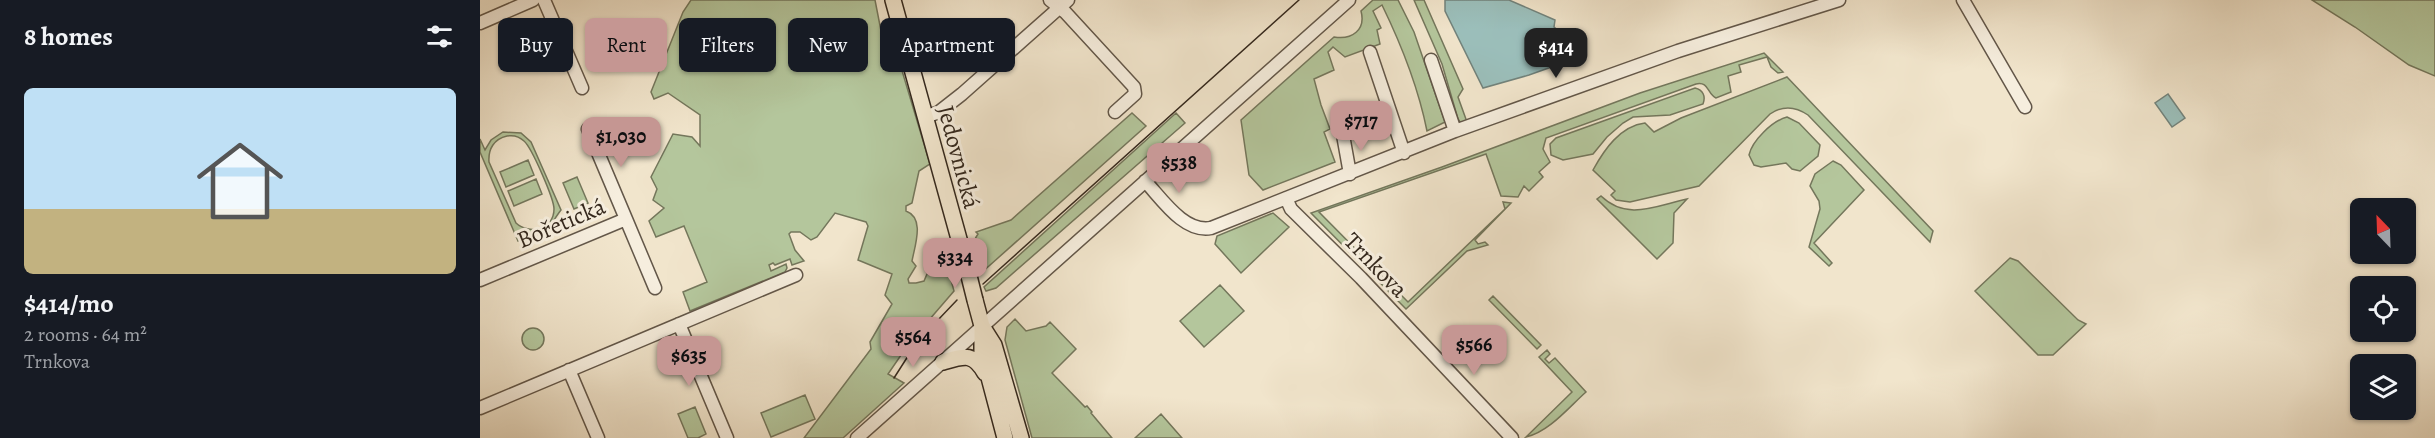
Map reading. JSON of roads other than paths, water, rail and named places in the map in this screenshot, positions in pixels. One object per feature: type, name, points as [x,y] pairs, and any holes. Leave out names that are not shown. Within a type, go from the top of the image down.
[{"type":"main road","name":"Jedovnická","points":[[893,0],[982,326],[994,345],[1021,438]]},
{"type":"main road","name":"Jedovnická","points":[[982,326],[981,345],[1005,438]]},
{"type":"main road","points":[[943,362],[965,356],[974,358],[990,381]]},
{"type":"street","points":[[480,23],[533,0]]},
{"type":"street","points":[[544,0],[582,88]]},
{"type":"street","points":[[857,438],[1349,0]]},
{"type":"street","points":[[1145,181],[1188,224],[1198,229],[1211,228],[1455,131],[1678,51],[1839,0]]},
{"type":"street","points":[[1963,0],[2025,108]]},
{"type":"street","points":[[925,117],[939,112],[962,94],[1059,3],[1134,87],[1135,94],[1115,111]]},
{"type":"street","points":[[1370,52],[1404,153]]},
{"type":"street","points":[[1431,60],[1455,131]]},
{"type":"street","name":"Bořetická","points":[[588,129],[655,288]]},
{"type":"street","points":[[1343,135],[1350,174]]},
{"type":"street","name":"Trnkova","points":[[1286,198],[1291,209],[1361,278],[1512,438]]},
{"type":"street","name":"Bořetická","points":[[480,280],[626,219]]},
{"type":"street","points":[[480,408],[796,275]]},
{"type":"street","points":[[678,324],[727,438]]},
{"type":"street","points":[[569,370],[598,438]]},
{"type":"water","points":[[1445,0],[1509,0],[1555,20],[1554,27],[1566,37],[1574,59],[1483,88],[1445,11]]},
{"type":"water","points":[[2168,94],[2185,118],[2172,127],[2155,103]]},
{"type":"tram line","points":[[983,284],[1299,0]]},
{"type":"tram line","points":[[894,378],[917,342],[957,300]]}]
